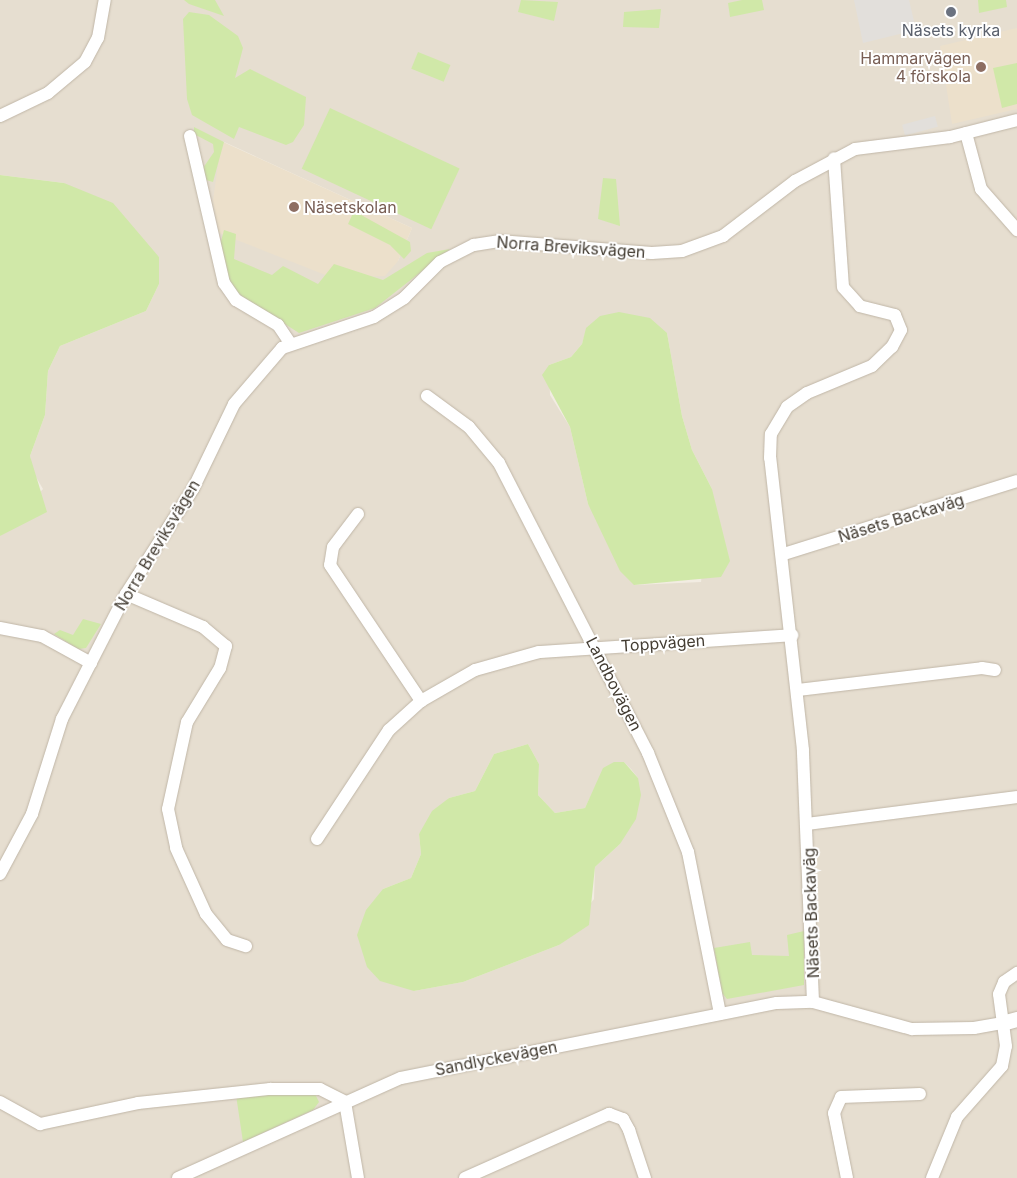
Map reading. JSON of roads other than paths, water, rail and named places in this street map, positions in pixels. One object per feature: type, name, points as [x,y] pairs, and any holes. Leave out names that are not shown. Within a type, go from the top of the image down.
[{"type":"street","points":[[0,116],[48,93],[80,67],[98,38],[105,0]]},
{"type":"street","name":"Norra Breviksvägen","points":[[0,874],[24,833],[62,720],[126,594],[193,489],[234,404],[290,343],[374,317],[404,298],[444,259],[474,245],[499,241],[652,253],[697,247],[740,225],[794,181],[834,158],[870,145],[966,133],[1017,120]]},
{"type":"street","points":[[966,133],[981,189],[1017,230]]},
{"type":"street","points":[[190,136],[224,283],[236,300],[278,326],[290,343]]},
{"type":"street","name":"Näsets Backaväg","points":[[813,1002],[807,824],[798,690],[784,554],[770,458],[774,425],[787,407],[807,393],[872,366],[900,334],[894,315],[852,300],[839,275],[834,158]]},
{"type":"street","name":"Landbovägen","points":[[428,396],[457,416],[491,451],[648,753],[688,852],[720,1014]]},
{"type":"street","name":"Näsets Backaväg","points":[[784,554],[1017,481]]},
{"type":"street","points":[[358,514],[332,547],[330,564],[421,701]]},
{"type":"street","points":[[126,594],[203,627],[226,646],[220,668],[188,722],[168,809],[176,848],[206,914],[227,940],[246,946]]},
{"type":"street","points":[[0,628],[42,636],[91,663]]},
{"type":"street","name":"Toppvägen","points":[[317,840],[378,744],[421,701],[461,676],[503,659],[595,648],[792,635]]},
{"type":"street","points":[[798,690],[982,668],[995,670]]},
{"type":"street","name":"Näsets Backaväg","points":[[807,824],[1017,798]]},
{"type":"street","points":[[932,1178],[957,1117],[1002,1066],[1001,986],[1017,973]]},
{"type":"street","name":"Sandlyckevägen","points":[[178,1178],[345,1102],[424,1072],[720,1014],[792,1001],[813,1002],[912,1029],[967,1029],[1002,1023]]},
{"type":"street","points":[[1002,1023],[1017,1019]]},
{"type":"street","points":[[0,1102],[40,1124],[138,1103],[270,1089],[320,1089],[345,1102],[358,1178]]},
{"type":"street","points":[[846,1178],[834,1113],[841,1097],[920,1094]]},
{"type":"street","points":[[465,1178],[601,1114],[618,1116],[629,1130],[644,1178]]},
{"type":"place","name":"Näsets kyrka","points":[[951,12]]},
{"type":"place","name":"Hammarvägen 4 förskola","points":[[981,67]]},
{"type":"place","name":"Näsetskolan","points":[[294,207]]}]
